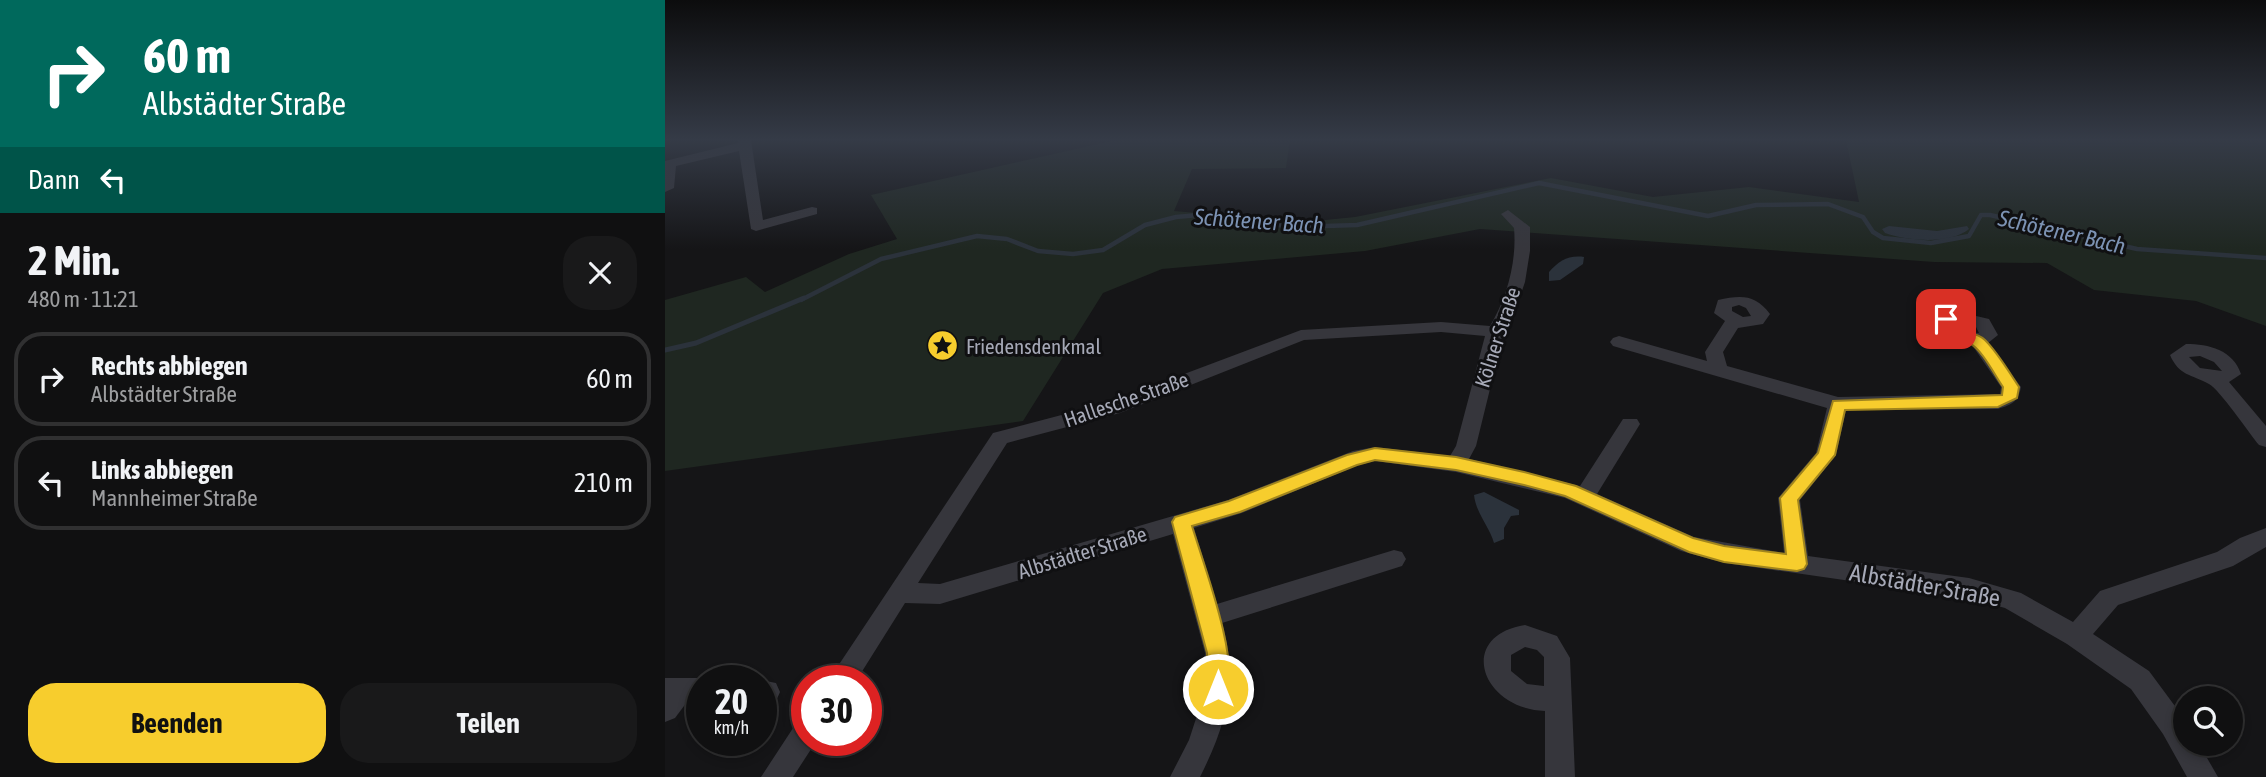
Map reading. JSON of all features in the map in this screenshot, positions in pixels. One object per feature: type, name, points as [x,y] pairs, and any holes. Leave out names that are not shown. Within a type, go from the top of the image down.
[{"type":"street","points":[[667,176],[667,188]]},
{"type":"street","points":[[749,176],[756,226],[812,211]]},
{"type":"street","name":"Kölner Straße","points":[[1456,464],[1466,446],[1495,332],[1503,322],[1524,235],[1518,220],[1509,214]]},
{"type":"street","points":[[1718,368],[1714,352],[1734,321]]},
{"type":"street","name":"Hallesche Straße","points":[[852,665],[1000,438],[1113,408],[1301,335],[1441,327],[1495,332]]},
{"type":"street","points":[[1619,342],[1838,404],[1998,402],[2009,398],[2011,387],[1977,341]]},
{"type":"street","points":[[2216,379],[2266,440]]},
{"type":"street","points":[[1797,564],[1789,498],[1826,455],[1838,404]]},
{"type":"street","points":[[1584,497],[1630,424]]},
{"type":"street","name":"Albstädter Straße","points":[[901,593],[940,594],[1234,507],[1375,454],[1456,464],[1524,478],[1584,497],[1689,545],[1724,554],[1969,588],[2012,600],[2076,636],[2140,680],[2173,725],[2203,777]]},
{"type":"street","points":[[1181,522],[1218,653],[1218,689],[1202,744],[1185,777]]},
{"type":"street","points":[[2076,636],[2109,598],[2225,559],[2248,544],[2266,537]]},
{"type":"street","points":[[1206,618],[1394,559]]},
{"type":"street","points":[[1558,698],[1560,777]]},
{"type":"street","points":[[776,777],[791,755]]},
{"type":"shaded area","points":[[954,176],[1189,176],[1174,211],[1305,222],[1355,217],[1551,178],[1653,197],[1749,187],[1859,202],[1854,176],[2266,176],[2266,326],[2196,301],[2094,290],[2047,263],[1934,262],[1480,229],[1365,251],[1162,269],[1103,293],[1023,421],[665,471],[665,300],[746,277],[765,292],[849,254],[897,239],[871,195]]},
{"type":"shaded area","points":[[1889,226],[1937,231],[1967,226],[1969,229],[1951,237],[1928,240],[1885,233],[1882,229]]},
{"type":"shaded area","points":[[1573,257],[1584,257],[1583,264],[1560,280],[1549,281],[1549,272],[1560,262]]},
{"type":"shaded area","points":[[1484,492],[1519,510],[1519,515],[1511,516],[1504,528],[1504,539],[1494,543],[1475,502],[1474,495]]},
{"type":"waterway","name":"Schötener Bach","points":[[801,300],[881,259],[977,236],[1007,239],[1038,251],[1073,254],[1103,250],[1145,225],[1176,217],[1199,215],[1294,227],[1357,225],[1539,183],[1708,216],[1756,205],[1828,204],[1863,217],[1873,232],[1883,238],[1931,243],[1969,236],[1981,215],[1990,215],[2137,249],[2266,258]]},
{"type":"waterway","name":"Schötener Bach","points":[[665,350],[696,343],[804,298]]},
{"type":"place","name":"Friedensdenkmal","points":[[943,346]]},
{"type":"route","points":[[1218,689],[1218,653],[1181,522],[1234,507],[1353,459],[1375,454],[1456,464],[1524,478],[1570,491],[1689,545],[1724,554],[1797,564],[1789,498],[1826,455],[1838,404],[1998,402],[2009,398],[2011,387],[1977,341],[1960,338],[1948,331],[1944,322],[1946,319]]}]
